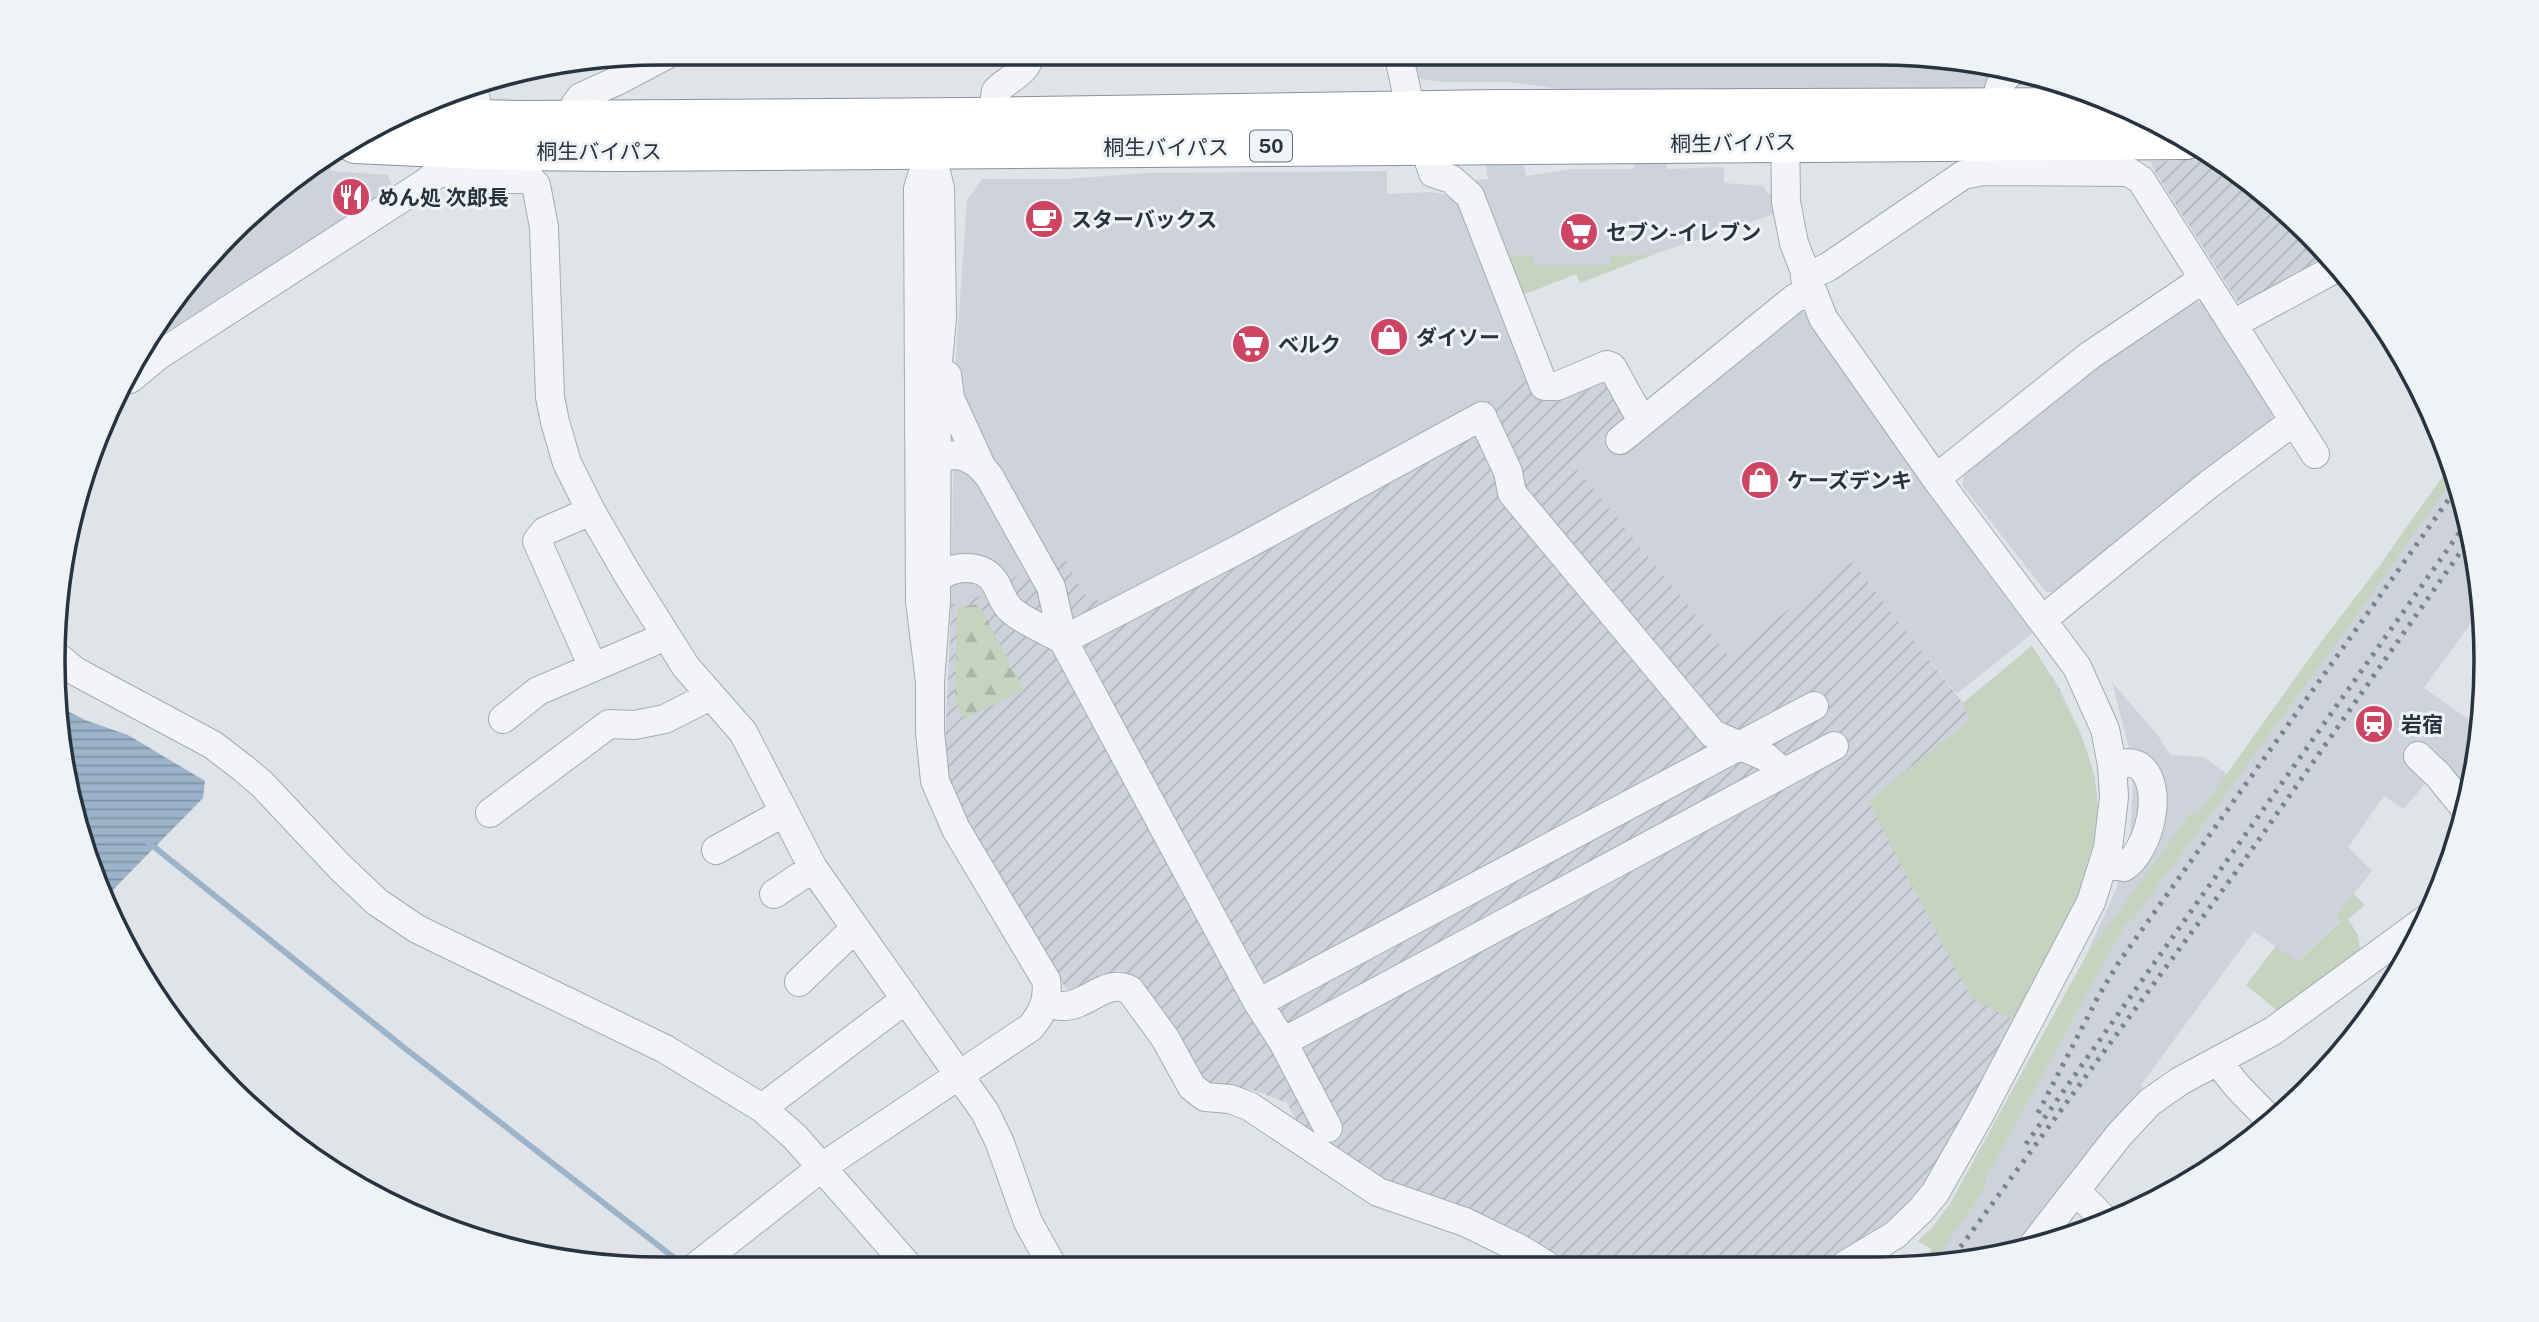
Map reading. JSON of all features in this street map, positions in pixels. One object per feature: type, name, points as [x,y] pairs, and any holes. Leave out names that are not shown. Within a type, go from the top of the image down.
[{"type":"highway","name":"桐生バイパス","points":[[367,142],[574,118],[930,133],[1429,146],[1785,125],[1996,107],[2098,107]]},
{"type":"highway","name":"桐生バイパス","points":[[413,119],[463,131],[618,152],[930,133],[992,117],[1411,111],[2166,139]]},
{"type":"street","points":[[574,118],[575,104],[581,97],[646,65]]},
{"type":"street","points":[[992,117],[996,91],[1028,65]]},
{"type":"street","points":[[1401,65],[1411,111]]},
{"type":"street","points":[[1996,107],[1999,86],[2005,79]]},
{"type":"street","points":[[1785,125],[1786,202],[1794,243],[1823,318],[1937,480],[2077,667],[2105,729],[2112,765],[2113,822],[2104,863],[2091,902],[2070,944],[1935,1193],[1922,1210],[1895,1235],[1858,1257]]},
{"type":"street","points":[[141,370],[463,131],[469,179],[530,179],[536,185],[544,227],[550,397],[568,463],[591,511],[686,667],[743,732],[813,868],[985,1112],[1028,1222],[1047,1257]]},
{"type":"street","points":[[930,133],[940,188],[942,317],[950,398],[982,468],[1051,587],[1063,640],[1328,1128]]},
{"type":"street","points":[[930,133],[918,189],[929,463],[928,530],[920,601],[930,682]]},
{"type":"street","points":[[1429,146],[1433,173],[1451,179],[1470,196],[1544,386],[1557,386],[1607,365],[1612,367],[1642,421]]},
{"type":"street","points":[[1620,440],[1795,298],[1828,267],[1963,175],[1983,171],[2129,172],[2137,175],[2315,454]]},
{"type":"street","points":[[2234,324],[2329,272]]},
{"type":"street","points":[[1937,480],[2090,356],[2203,279]]},
{"type":"street","points":[[929,463],[942,317]]},
{"type":"street","points":[[1063,640],[1237,550],[1482,416],[1508,472],[1512,493],[1713,734],[1766,757],[1783,773]]},
{"type":"street","points":[[2042,620],[2207,485],[2294,421]]},
{"type":"street","points":[[929,463],[950,453],[962,456],[982,468]]},
{"type":"street","points":[[591,511],[545,531],[537,541],[593,667]]},
{"type":"street","points":[[928,530],[946,544],[984,562],[1010,609],[1063,640]]},
{"type":"street","points":[[708,1257],[822,1167],[1031,1027],[1046,1003],[1046,980],[956,829],[935,781],[930,732],[930,682],[936,579],[928,530]]},
{"type":"street","points":[[936,579],[946,570],[956,568],[975,569],[993,578]]},
{"type":"street","points":[[503,719],[538,691],[665,634]]},
{"type":"street","points":[[65,663],[75,671],[213,745],[262,785],[377,902],[417,929],[665,1049],[762,1108],[795,1137],[900,1257]]},
{"type":"street","points":[[490,813],[608,724],[634,725],[665,719],[710,696]]},
{"type":"street","points":[[1258,1003],[1814,706]]},
{"type":"street","points":[[1283,1042],[1834,746]]},
{"type":"street","points":[[2104,863],[2124,867],[2134,860],[2147,837],[2151,822],[2150,788],[2142,770],[2138,765],[2112,765]]},
{"type":"street","points":[[2428,765],[2458,800]]},
{"type":"street","points":[[716,850],[783,813]]},
{"type":"street","points":[[774,894],[813,868]]},
{"type":"street","points":[[799,982],[845,938],[858,931]]},
{"type":"street","points":[[2042,1234],[2119,1135],[2150,1102],[2180,1081],[2273,1031],[2410,931]]},
{"type":"street","points":[[1046,1003],[1064,1007],[1115,985],[1130,990],[1165,1038],[1192,1087],[1199,1093],[1206,1097],[1230,1099],[1249,1106],[1378,1192],[1465,1222],[1533,1257]]},
{"type":"street","points":[[762,1108],[906,999]]},
{"type":"street","points":[[2217,1061],[2265,1114]]},
{"type":"street","points":[[2076,1191],[2100,1215]]},
{"type":"shaded area","points":[[1410,65],[1878,65],[1956,70],[2033,85],[1968,88],[1560,89],[1509,82],[1442,82],[1419,79]]},
{"type":"shaded area","points":[[2200,160],[2271,213],[2323,265],[2246,306],[2238,302],[2150,161]]},
{"type":"shaded area","points":[[1667,163],[1667,169],[1724,167],[1724,183],[1763,186],[1768,194],[1774,194],[1774,214],[1655,254],[1611,255],[1611,265],[1533,265],[1500,255],[1471,180],[1488,179],[1486,165],[1524,165],[1526,176],[1573,169],[1633,169],[1635,164]]},
{"type":"shaded area","points":[[332,164],[331,171],[388,175],[393,189],[161,337],[188,298],[239,239],[298,188],[330,165]]},
{"type":"shaded area","points":[[1387,171],[1387,194],[1430,192],[1464,197],[1530,379],[1110,603],[1087,598],[1061,554],[967,602],[951,604],[955,368],[967,200],[982,179],[1064,179],[1148,173]]},
{"type":"shaded area","points":[[2191,301],[2205,303],[2273,409],[2271,422],[2061,593],[2046,592],[1962,485],[1965,472],[2087,375]]},
{"type":"shaded area","name":"ケーズデンキ","points":[[1791,310],[1809,313],[2039,628],[1957,694],[1850,562],[1729,657],[1573,464],[1613,433]]},
{"type":"shaded area","points":[[1601,375],[1627,421],[1573,464],[1729,656],[1851,561],[1963,703],[2032,646],[2060,689],[2094,773],[2098,809],[2071,912],[1932,1176],[1889,1223],[1834,1257],[1540,1257],[1393,1192],[1304,1134],[1287,1103],[1250,1089],[1201,1086],[1171,1034],[1125,972],[1119,970],[1077,992],[1066,989],[967,820],[948,776],[945,743],[951,604],[967,602],[1061,553],[1087,598],[1110,603],[1530,379]]},
{"type":"shaded area","points":[[2444,474],[2463,545],[2473,621],[2424,688],[2471,721],[2460,791],[2429,779],[2404,809],[2384,796],[2348,847],[2372,871],[2336,916],[2340,921],[2297,962],[2254,931],[2141,1085],[2144,1091],[2028,1238],[1994,1246],[1928,1255],[1932,1249],[1918,1241],[1950,1204],[2086,956],[2116,889],[2130,834],[2133,786],[2129,749],[2112,682],[2159,737],[2170,755],[2204,757],[2227,774]]},
{"type":"green space","points":[[1655,254],[1580,283],[1576,274],[1515,298],[1500,255],[1533,255],[1534,265],[1610,265],[1611,255]]},
{"type":"green space","points":[[2444,474],[2448,486],[2344,633],[2132,921],[2126,923],[1986,1178],[1985,1189],[1939,1254],[1928,1255],[1932,1249],[1918,1241],[1950,1204],[2086,956],[2192,811],[2198,814]]},
{"type":"green space","points":[[979,604],[1024,690],[964,719],[955,702],[957,608]]},
{"type":"green space","points":[[2032,646],[2060,692],[2084,741],[2094,776],[2097,808],[2095,839],[2077,900],[2018,1015],[2009,1018],[1971,998],[1868,801],[1970,720],[1963,703]]},
{"type":"green space","points":[[2353,893],[2365,905],[2348,919],[2358,935],[2364,954],[2280,1013],[2246,985],[2276,946],[2297,962],[2340,922],[2336,917]]},
{"type":"water","points":[[67,711],[128,735],[205,781],[203,798],[111,892],[85,815],[76,777]]},
{"type":"waterway","points":[[148,842],[402,1046],[673,1257]]},
{"type":"railway","points":[[2038,1113],[2119,962],[2451,496]]},
{"type":"railway","points":[[2026,1144],[2460,532]]},
{"type":"railway","points":[[1957,1252],[2241,865],[2463,548]]},
{"type":"place","name":"めん処 次郎長","points":[[351,197]]},
{"type":"place","name":"スターバックス","points":[[1044,219]]},
{"type":"place","name":"セブン-イレブン","points":[[1579,232]]},
{"type":"place","name":"ダイソー","points":[[1389,337]]},
{"type":"place","name":"ベルク","points":[[1251,344]]},
{"type":"place","name":"ケーズデンキ","points":[[1760,480]]},
{"type":"place","name":"岩宿","points":[[2374,724]]}]
